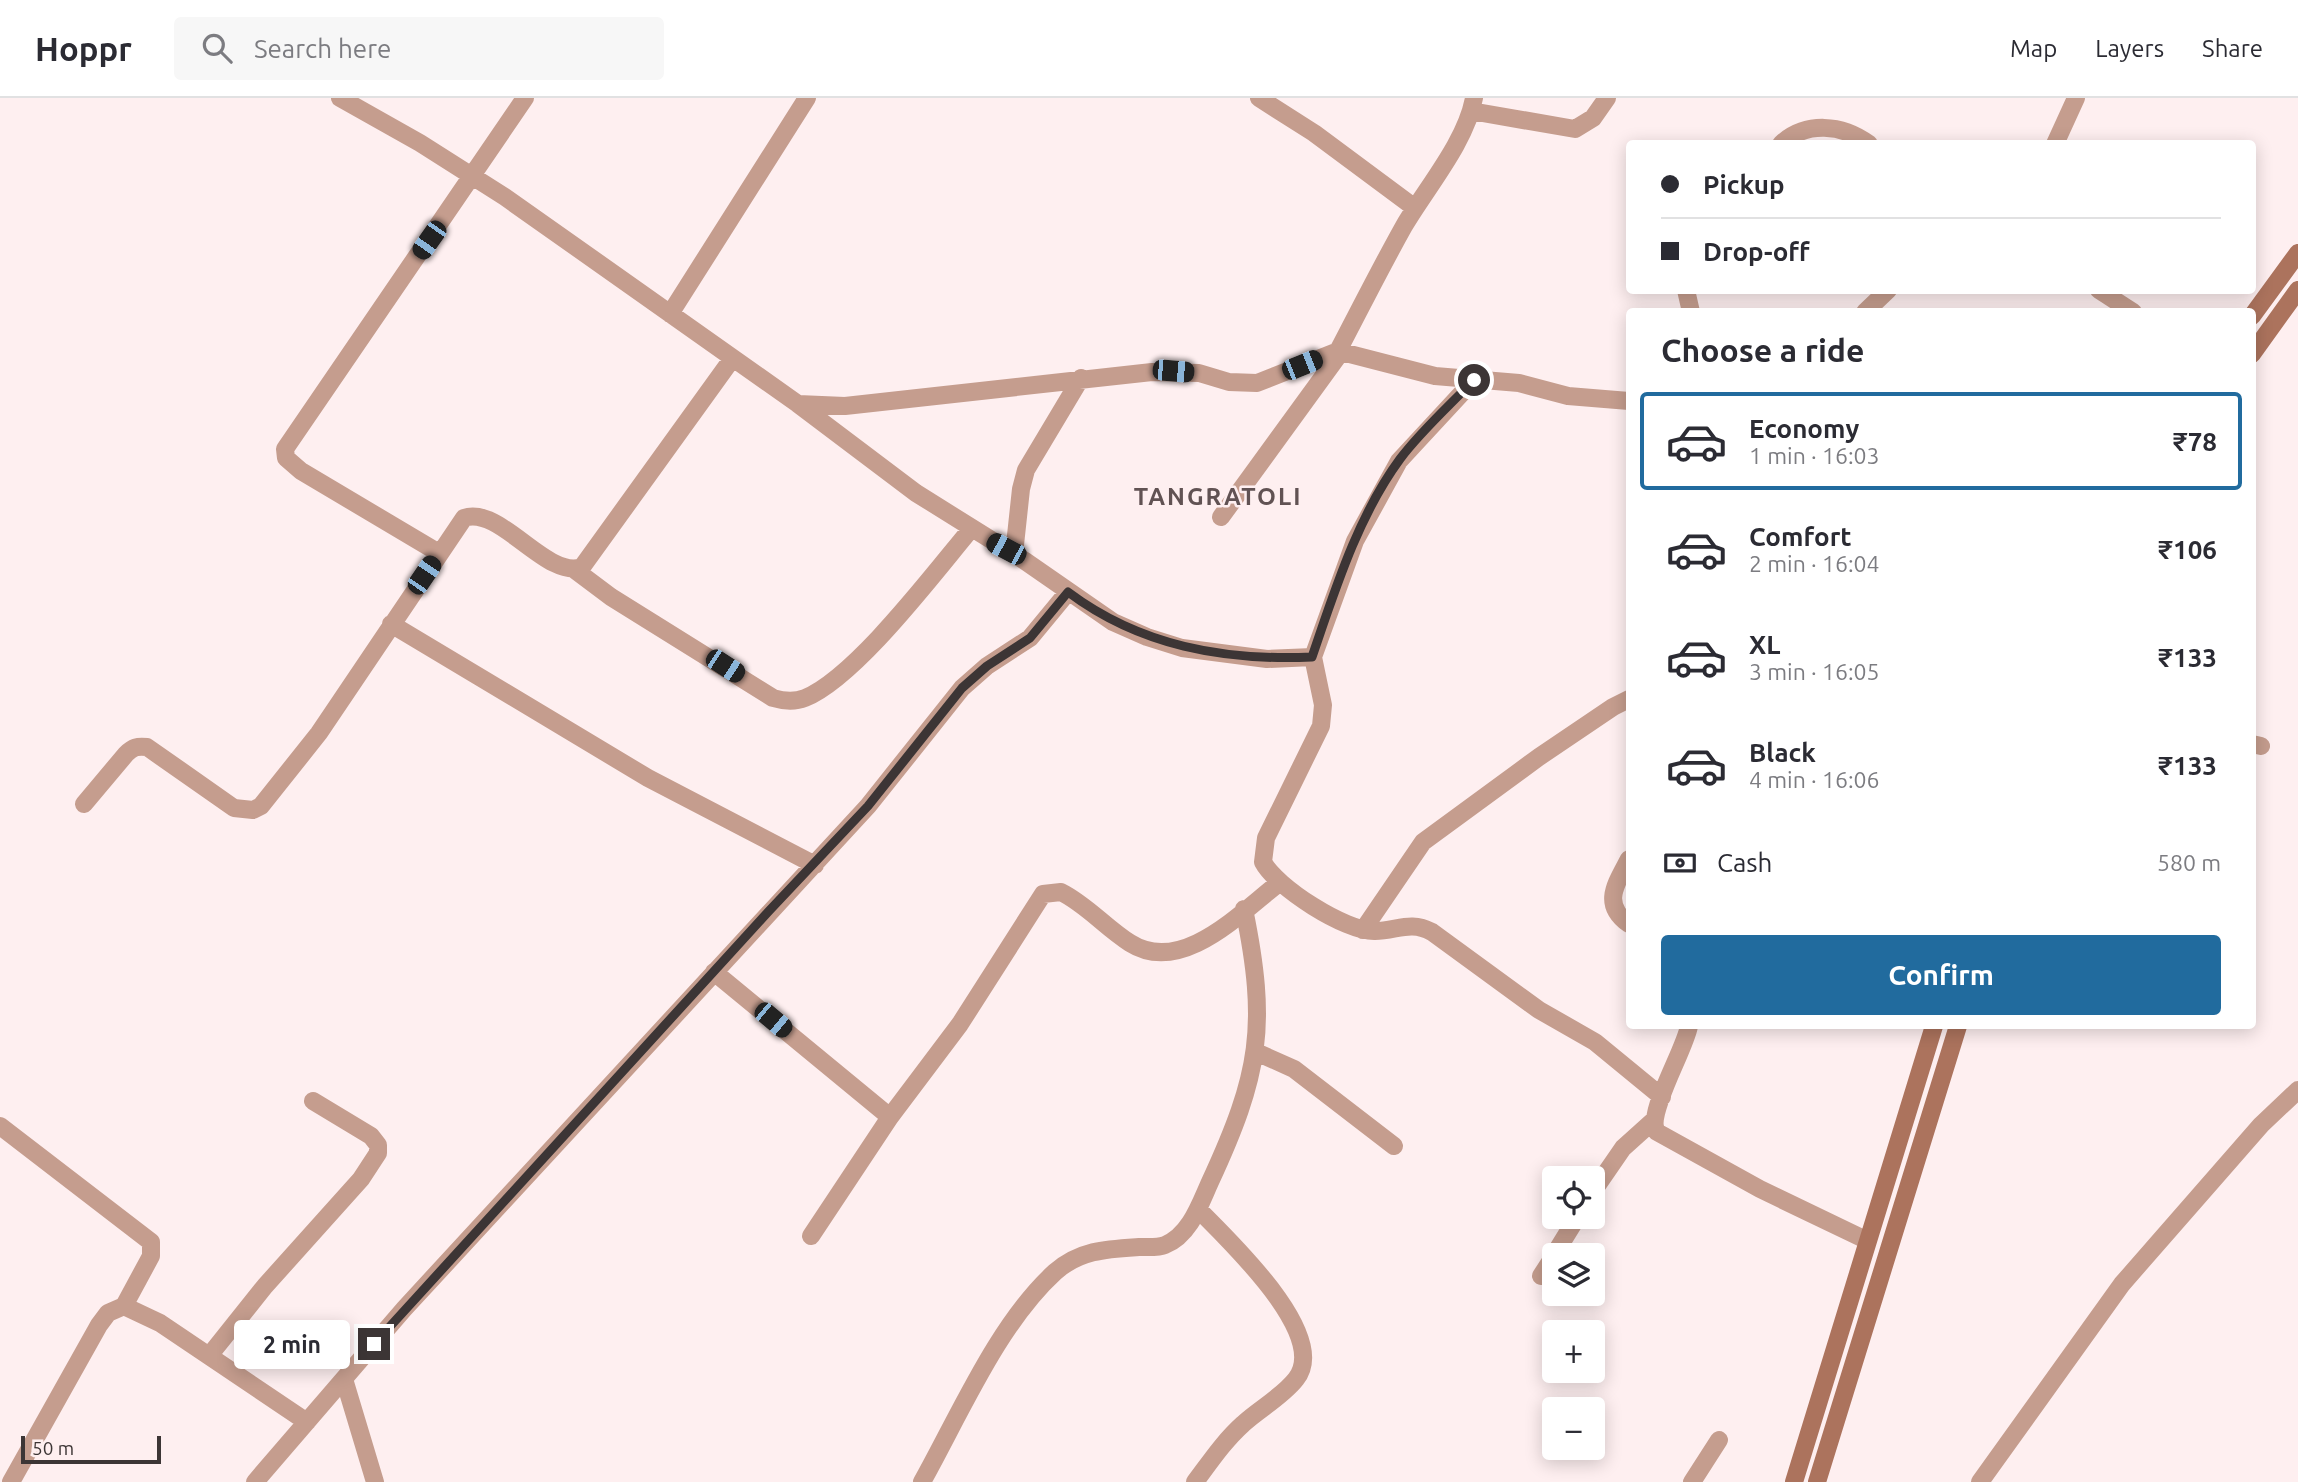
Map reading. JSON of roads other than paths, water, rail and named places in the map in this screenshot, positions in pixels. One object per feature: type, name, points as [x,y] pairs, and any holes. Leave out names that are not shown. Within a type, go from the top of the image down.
[{"type":"main road","points":[[2256,311],[2298,253]]},
{"type":"main road","points":[[2256,348],[2298,290]]},
{"type":"main road","points":[[1794,1482],[1866,1240],[1933,1029]]},
{"type":"main road","points":[[1817,1482],[1957,1029]]},
{"type":"street","points":[[340,98],[420,142],[474,177],[798,404],[916,493],[1014,554],[1113,622],[1182,648],[1267,659],[1312,657]]},
{"type":"street","points":[[439,553],[300,471],[286,458],[285,449],[474,177],[525,98]]},
{"type":"street","points":[[670,314],[807,98]]},
{"type":"street","points":[[1259,98],[1314,133],[1415,208]]},
{"type":"street","points":[[1221,517],[1339,351],[1415,208],[1458,141],[1472,104],[1575,129],[1593,118],[1607,98]]},
{"type":"street","points":[[2057,140],[2076,98]]},
{"type":"street","points":[[1785,140],[1793,132],[1829,127],[1846,131],[1862,140]]},
{"type":"street","points":[[1869,308],[1884,294]]},
{"type":"street","points":[[2105,294],[2127,308]]},
{"type":"street","points":[[798,404],[845,406],[1173,371],[1243,384],[1257,383],[1339,351],[1414,372],[1520,383],[1592,400],[1626,401]]},
{"type":"street","points":[[575,570],[589,560],[732,359]]},
{"type":"street","points":[[1014,554],[1021,489],[1026,470],[1081,379]]},
{"type":"street","points":[[1474,380],[1406,452],[1380,493],[1355,541],[1312,657],[1314,675],[1322,698],[1321,726],[1263,848],[1263,862],[1279,883],[1331,915],[1363,930],[1376,931],[1412,925],[1432,932],[1539,1010],[1595,1042],[1662,1097]]},
{"type":"street","points":[[84,804],[125,754],[132,747],[139,746],[147,747],[234,808],[253,810],[261,806],[318,733],[457,526],[472,515],[482,517],[560,566],[575,570],[611,597],[773,698],[792,701],[804,699],[823,688],[868,649],[971,529]]},
{"type":"street","points":[[255,1482],[344,1379],[868,806],[962,688],[987,666],[1030,638],[1068,592]]},
{"type":"street","points":[[391,624],[648,778],[815,865]]},
{"type":"street","points":[[1363,930],[1423,842],[1539,757],[1613,706],[1626,700]]},
{"type":"street","points":[[1626,865],[1612,891],[1611,901],[1615,911],[1626,922]]},
{"type":"street","points":[[811,1236],[890,1117],[960,1024],[1043,894],[1061,892],[1132,944],[1163,954],[1193,945],[1279,883]]},
{"type":"street","points":[[922,1482],[1019,1309],[1057,1271],[1094,1250],[1164,1246],[1179,1236],[1198,1209],[1231,1136],[1250,1082],[1256,1052],[1259,1005],[1256,968],[1244,909]]},
{"type":"street","points":[[714,972],[890,1117]]},
{"type":"street","points":[[1605,1174],[1623,1148],[1653,1121],[1688,1037],[1689,1029]]},
{"type":"street","points":[[1256,1052],[1294,1069],[1394,1146]]},
{"type":"street","points":[[1980,1482],[2122,1284],[2261,1125],[2298,1090]]},
{"type":"street","points":[[209,1356],[265,1286],[361,1179],[378,1153],[377,1145],[371,1136],[313,1101]]},
{"type":"street","points":[[1653,1121],[1657,1132],[1669,1140],[1866,1240]]},
{"type":"street","points":[[0,1126],[151,1242],[151,1256],[124,1306],[108,1313],[99,1325],[11,1482]]},
{"type":"street","points":[[1195,1482],[1242,1424],[1294,1381],[1303,1363],[1300,1335],[1281,1303],[1249,1263],[1198,1209]]},
{"type":"street","points":[[124,1306],[141,1311],[307,1422]]},
{"type":"street","points":[[344,1379],[375,1482]]},
{"type":"street","points":[[1692,1482],[1719,1440]]},
{"type":"district","name":"TANGRATOLI","points":[[1218,496]]}]
